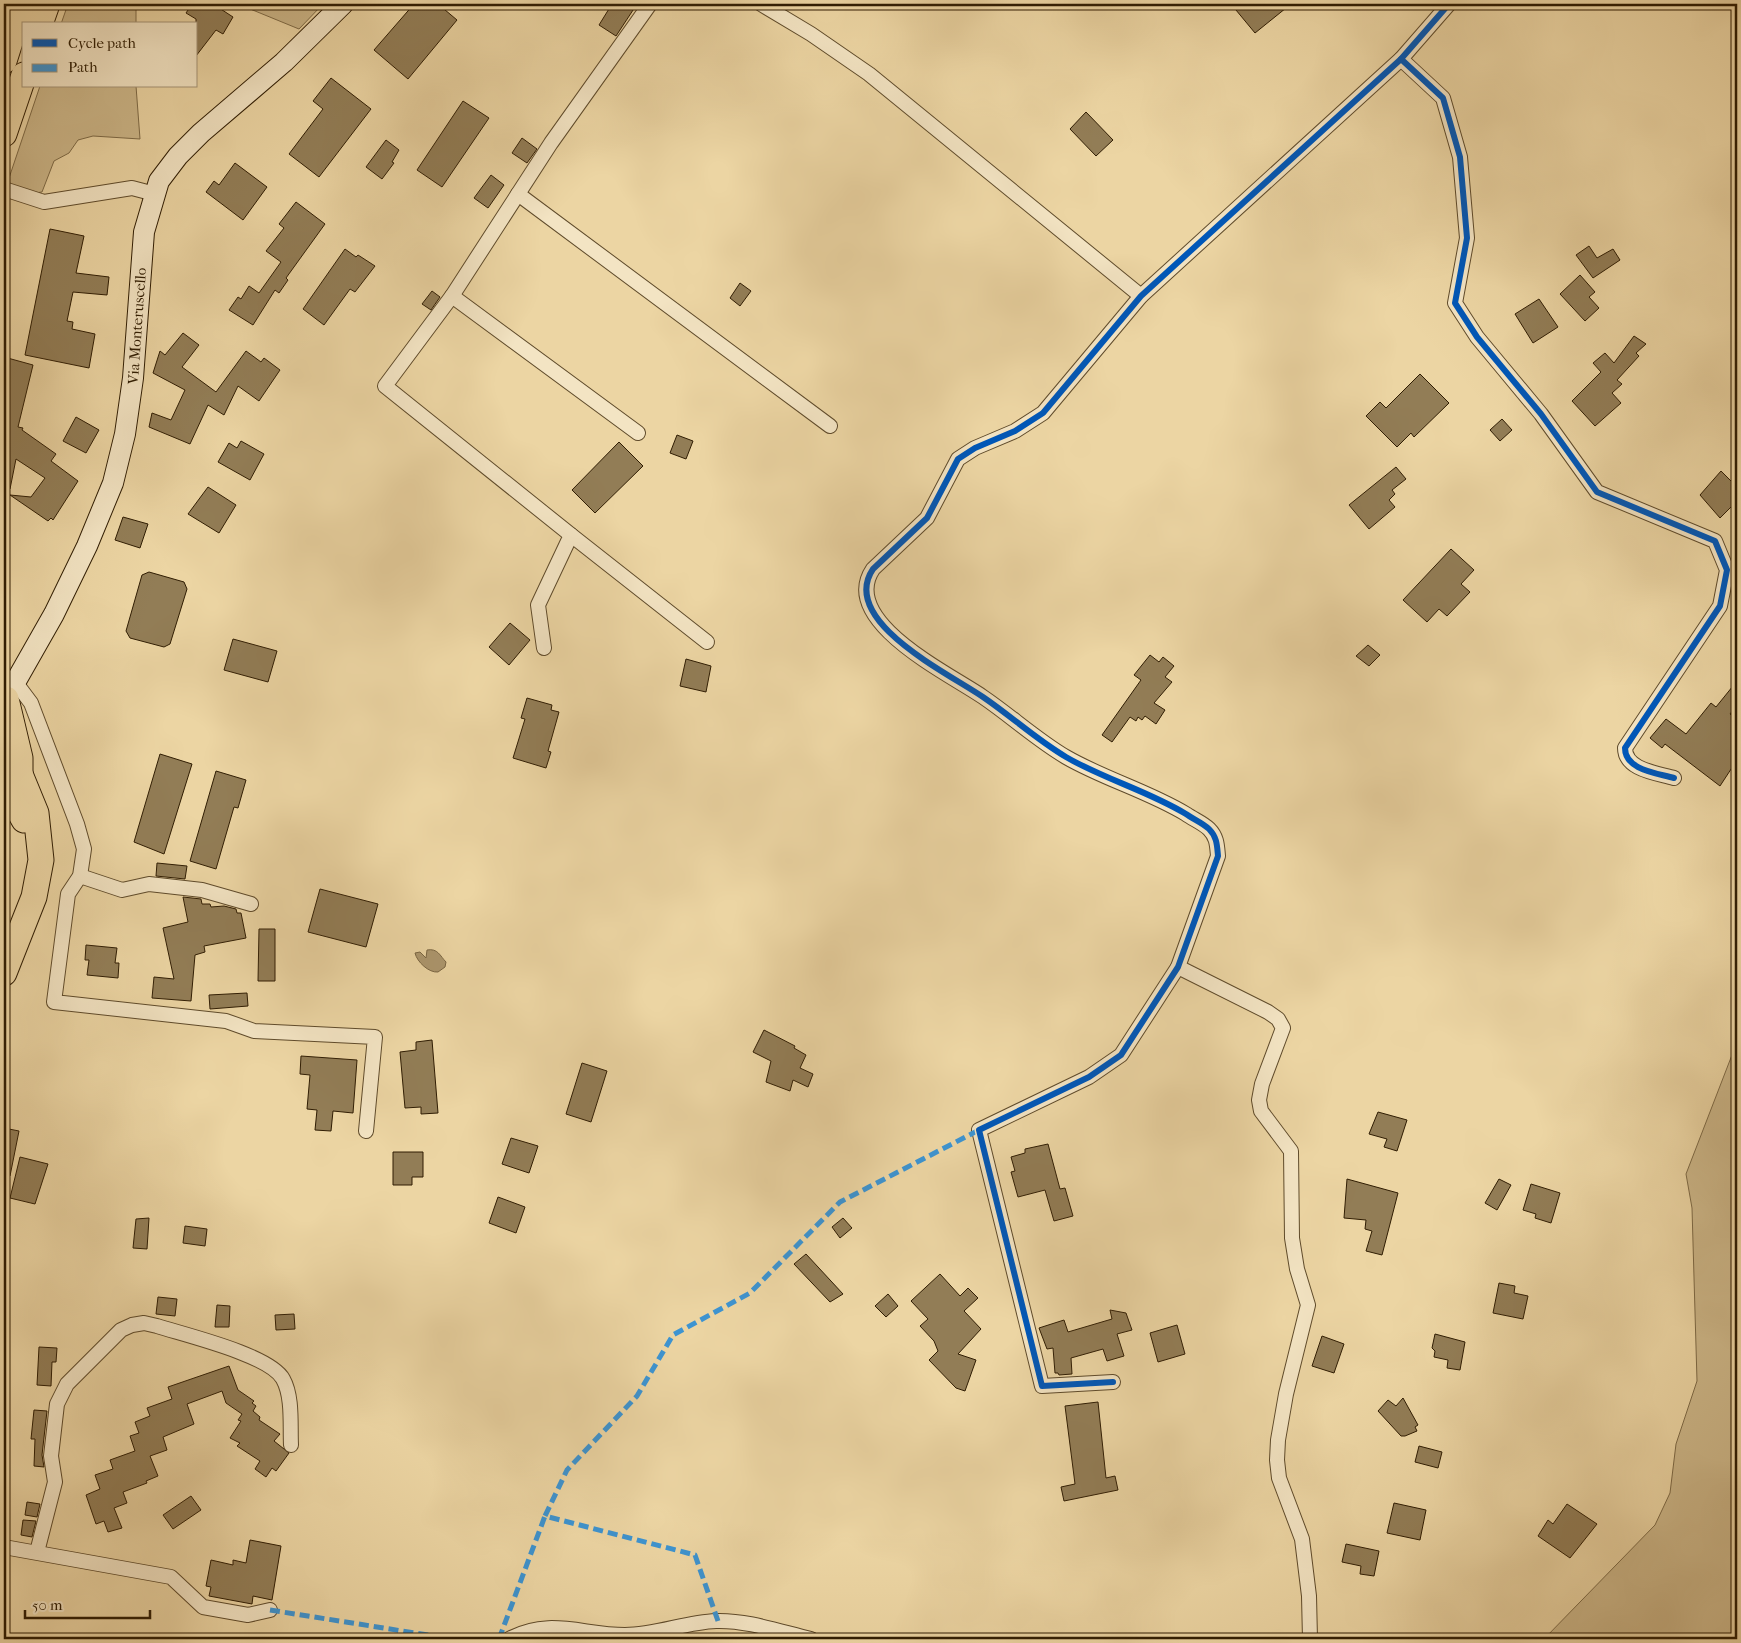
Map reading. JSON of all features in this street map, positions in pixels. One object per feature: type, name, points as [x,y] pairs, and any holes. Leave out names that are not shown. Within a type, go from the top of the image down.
[{"type":"highway","points":[[4,61],[22,4]]},
{"type":"highway","points":[[41,22],[47,4]]},
{"type":"highway","points":[[4,134],[22,81]]},
{"type":"highway","points":[[4,973],[27,917],[38,883],[41,852],[22,822],[38,821],[9,772],[20,758],[8,695]]},
{"type":"street","name":"Via Monteruscello","points":[[8,695],[66,589],[113,483],[125,434],[134,378],[144,232],[159,180],[178,156],[284,62],[343,4]]},
{"type":"street","points":[[650,4],[551,143],[452,296],[385,386],[707,642]]},
{"type":"street","points":[[761,4],[811,34],[868,74],[932,123],[1141,296]]},
{"type":"street","points":[[1113,1382],[1042,1386],[980,1130],[1089,1077],[1121,1056],[1178,967],[1218,856],[1216,840],[1208,827],[1165,802],[1066,757],[983,696],[913,652],[889,633],[874,615],[865,590],[867,578],[872,569],[927,518],[958,459],[975,448],[1015,431],[1043,413],[1141,296],[1401,59],[1449,4]]},
{"type":"street","points":[[1401,59],[1443,98],[1460,158],[1468,238],[1455,303],[1477,338],[1541,414],[1597,492],[1715,541],[1727,570],[1720,606],[1624,748],[1626,758],[1634,766],[1674,778]]},
{"type":"street","points":[[4,189],[44,202],[132,188],[155,194]]},
{"type":"street","points":[[518,194],[830,426]]},
{"type":"street","points":[[452,296],[638,433]]},
{"type":"street","points":[[544,648],[538,605],[571,535]]},
{"type":"street","points":[[8,695],[31,703],[77,824],[84,849],[80,876],[68,894],[54,1002],[226,1021],[254,1031],[375,1037],[366,1131]]},
{"type":"street","points":[[80,876],[122,890],[149,884],[202,890],[251,904]]},
{"type":"street","points":[[1178,967],[1268,1012],[1278,1019],[1283,1028],[1262,1084],[1259,1100],[1261,1111],[1291,1151],[1292,1238],[1297,1269],[1308,1305],[1286,1394],[1278,1440],[1277,1460],[1279,1478],[1302,1539],[1309,1596],[1310,1639]]},
{"type":"street","points":[[37,1552],[55,1482],[52,1456],[57,1404],[68,1384],[111,1338],[121,1330],[132,1325],[144,1323],[157,1326],[236,1351],[266,1362],[277,1370],[284,1380],[287,1393],[291,1445]]},
{"type":"street","points":[[4,1547],[171,1577],[203,1607],[248,1615],[270,1610]]},
{"type":"street","points":[[509,1639],[526,1630],[556,1627],[616,1634],[636,1634],[698,1622],[718,1621],[742,1624],[811,1639]]},
{"type":"shaded area","points":[[68,4],[136,4],[136,22],[62,22]]},
{"type":"shaded area","points":[[238,4],[323,4],[299,29]]},
{"type":"shaded area","points":[[39,88],[136,88],[140,139],[93,136],[78,140],[69,153],[54,161],[42,192],[35,193],[7,184]]},
{"type":"shaded area","points":[[427,950],[434,950],[438,953],[446,962],[445,967],[435,972],[424,966],[418,960],[415,953],[420,952],[426,958]]},
{"type":"shaded area","points":[[1737,1042],[1737,1639],[1544,1639],[1655,1525],[1670,1493],[1676,1444],[1697,1381],[1692,1208],[1686,1174]]},
{"type":"building","points":[[192,4],[213,4],[233,17],[223,34],[216,30],[198,53],[198,22],[186,13]]},
{"type":"building","points":[[414,4],[438,4],[457,20],[408,79],[374,50]]},
{"type":"building","points":[[612,4],[637,4],[616,36],[599,25]]},
{"type":"building","points":[[1231,4],[1291,4],[1255,33]]},
{"type":"building","points":[[331,78],[371,109],[319,177],[289,154],[323,109],[313,101]]},
{"type":"building","points":[[463,101],[489,118],[442,187],[417,170]]},
{"type":"building","points":[[1086,112],[1113,140],[1096,156],[1070,129]]},
{"type":"building","points":[[522,138],[537,149],[527,163],[512,153]]},
{"type":"building","points":[[386,140],[399,150],[392,162],[394,163],[382,179],[366,167]]},
{"type":"building","points":[[235,163],[267,187],[243,220],[206,192],[214,181],[219,185]]},
{"type":"building","points":[[491,175],[504,185],[488,208],[474,198]]},
{"type":"building","points":[[296,202],[325,224],[286,278],[288,280],[279,293],[275,290],[253,325],[229,310],[238,297],[241,299],[249,286],[259,293],[281,262],[266,251],[284,228],[279,224]]},
{"type":"building","points":[[50,229],[84,236],[76,273],[109,277],[107,295],[73,292],[67,321],[73,322],[72,329],[95,334],[89,368],[25,355]]},
{"type":"building","points":[[1589,246],[1597,258],[1613,249],[1620,260],[1593,278],[1576,255]]},
{"type":"building","points":[[345,249],[356,257],[358,255],[375,266],[355,292],[350,289],[324,325],[303,309]]},
{"type":"building","points":[[1580,275],[1595,292],[1589,297],[1599,308],[1585,321],[1560,294]]},
{"type":"building","points":[[740,283],[751,291],[740,306],[730,298]]},
{"type":"building","points":[[432,291],[440,297],[431,310],[422,304]]},
{"type":"building","points":[[1539,299],[1558,327],[1533,343],[1515,314]]},
{"type":"building","points":[[183,333],[199,345],[182,367],[216,392],[246,351],[261,362],[264,358],[280,370],[259,401],[238,386],[224,415],[208,405],[190,444],[149,427],[152,413],[171,420],[185,390],[153,373],[160,351],[165,355]]},
{"type":"building","points":[[1634,336],[1646,344],[1636,353],[1639,356],[1617,380],[1622,384],[1612,393],[1621,403],[1595,426],[1572,401],[1601,372],[1593,363],[1605,353],[1614,363]]},
{"type":"building","points":[[4,357],[33,365],[18,427],[23,428],[22,430],[56,454],[51,461],[78,481],[53,520],[51,518],[48,521],[10,495],[31,497],[45,478],[16,459],[10,489],[4,488]]},
{"type":"building","points":[[1420,374],[1449,403],[1414,437],[1411,433],[1397,447],[1366,416],[1380,402],[1386,408]]},
{"type":"building","points":[[76,417],[99,430],[86,453],[63,441]]},
{"type":"building","points":[[1502,419],[1512,430],[1500,441],[1490,430]]},
{"type":"building","points":[[677,435],[693,441],[686,459],[670,453]]},
{"type":"building","points":[[241,441],[264,454],[250,480],[218,462],[229,443],[237,448]]},
{"type":"building","points":[[619,442],[643,466],[595,513],[572,490]]},
{"type":"building","points":[[1396,467],[1406,479],[1392,490],[1395,494],[1389,500],[1395,507],[1369,529],[1349,505]]},
{"type":"building","points":[[1721,471],[1731,481],[1737,474],[1737,501],[1720,518],[1700,495]]},
{"type":"building","points":[[208,487],[236,505],[219,533],[188,514]]},
{"type":"building","points":[[123,517],[148,524],[140,548],[115,540]]},
{"type":"building","points":[[1451,549],[1474,570],[1461,584],[1470,592],[1447,616],[1439,609],[1427,622],[1403,600]]},
{"type":"building","points":[[149,572],[184,582],[187,589],[170,644],[164,647],[130,638],[126,631],[142,575]]},
{"type":"building","points":[[510,623],[530,640],[509,665],[489,647]]},
{"type":"building","points":[[233,639],[277,651],[268,682],[224,670]]},
{"type":"building","points":[[1368,645],[1380,655],[1369,666],[1356,656]]},
{"type":"building","points":[[1150,655],[1159,662],[1163,657],[1174,666],[1165,677],[1172,682],[1154,703],[1165,710],[1156,724],[1145,716],[1142,720],[1138,717],[1136,721],[1130,717],[1112,742],[1102,735],[1141,680],[1134,675]]},
{"type":"building","points":[[686,659],[711,666],[706,692],[680,686]]},
{"type":"building","points":[[1737,681],[1737,705],[1730,714],[1737,720],[1737,741],[1732,751],[1737,754],[1737,760],[1720,786],[1665,744],[1662,748],[1650,738],[1666,719],[1686,734],[1711,703],[1716,707]]},
{"type":"building","points":[[527,698],[552,705],[551,710],[559,712],[548,751],[551,752],[546,768],[513,758],[525,719],[521,718]]},
{"type":"building","points":[[160,754],[192,764],[164,854],[134,842]]},
{"type":"building","points":[[216,771],[246,780],[238,808],[234,807],[216,869],[190,861]]},
{"type":"building","points":[[157,863],[187,866],[185,879],[156,876]]},
{"type":"building","points":[[320,889],[378,904],[366,947],[308,932]]},
{"type":"building","points":[[183,897],[201,899],[202,904],[210,904],[211,907],[224,906],[236,909],[237,913],[241,913],[246,938],[204,946],[205,952],[195,955],[191,1001],[152,998],[154,977],[174,979],[163,928],[188,922]]},
{"type":"building","points":[[259,929],[275,929],[275,981],[258,981]]},
{"type":"building","points":[[86,945],[117,948],[115,963],[119,963],[118,978],[87,975],[89,960],[85,960]]},
{"type":"building","points":[[247,993],[248,1006],[210,1009],[209,995]]},
{"type":"building","points":[[764,1030],[795,1046],[794,1048],[806,1055],[800,1068],[813,1074],[808,1087],[793,1080],[790,1091],[766,1082],[771,1061],[753,1052]]},
{"type":"building","points":[[432,1040],[438,1113],[421,1114],[421,1107],[405,1108],[400,1052],[416,1050],[416,1042]]},
{"type":"building","points":[[301,1056],[357,1060],[353,1113],[333,1111],[331,1131],[315,1130],[317,1110],[307,1109],[310,1075],[300,1074]]},
{"type":"building","points":[[582,1063],[607,1071],[591,1122],[566,1114]]},
{"type":"building","points":[[1378,1112],[1407,1120],[1397,1151],[1384,1147],[1387,1139],[1369,1134]]},
{"type":"building","points":[[4,1128],[19,1131],[10,1176],[4,1175]]},
{"type":"building","points":[[511,1138],[538,1146],[529,1173],[502,1164]]},
{"type":"building","points":[[1048,1144],[1060,1189],[1065,1188],[1073,1216],[1054,1221],[1045,1190],[1018,1197],[1011,1172],[1015,1171],[1011,1157],[1025,1153],[1025,1149]]},
{"type":"building","points":[[393,1152],[423,1152],[423,1177],[412,1177],[412,1185],[393,1185]]},
{"type":"building","points":[[20,1157],[48,1164],[35,1204],[10,1198]]},
{"type":"building","points":[[1347,1179],[1398,1193],[1382,1255],[1366,1251],[1372,1231],[1365,1229],[1366,1220],[1344,1218]]},
{"type":"building","points":[[1499,1179],[1511,1185],[1497,1210],[1485,1203]]},
{"type":"building","points":[[1531,1184],[1560,1193],[1551,1223],[1535,1218],[1536,1214],[1523,1210]]},
{"type":"building","points":[[498,1197],[525,1207],[516,1233],[489,1223]]},
{"type":"building","points":[[149,1218],[147,1249],[133,1248],[136,1219]]},
{"type":"building","points":[[843,1218],[852,1228],[840,1238],[832,1227]]},
{"type":"building","points":[[185,1226],[207,1229],[205,1246],[183,1243]]},
{"type":"building","points":[[806,1254],[843,1294],[830,1302],[794,1264]]},
{"type":"building","points":[[940,1274],[960,1296],[968,1288],[978,1298],[964,1311],[981,1329],[958,1354],[976,1360],[965,1391],[956,1388],[929,1360],[938,1351],[934,1341],[920,1326],[928,1319],[911,1301]]},
{"type":"building","points":[[1499,1283],[1515,1286],[1514,1293],[1528,1296],[1523,1319],[1493,1313]]},
{"type":"building","points":[[888,1294],[898,1306],[886,1317],[875,1306]]},
{"type":"building","points":[[158,1297],[177,1299],[175,1316],[156,1314]]},
{"type":"building","points":[[217,1305],[230,1306],[229,1327],[215,1327]]},
{"type":"building","points":[[1110,1310],[1126,1313],[1132,1330],[1117,1334],[1124,1356],[1107,1361],[1103,1349],[1071,1358],[1072,1374],[1059,1375],[1055,1373],[1053,1348],[1047,1349],[1039,1328],[1064,1320],[1068,1332],[1112,1319]]},
{"type":"building","points":[[294,1314],[295,1329],[276,1330],[275,1315]]},
{"type":"building","points":[[1177,1325],[1185,1354],[1158,1362],[1150,1333]]},
{"type":"building","points":[[1435,1334],[1465,1342],[1460,1370],[1447,1368],[1448,1360],[1434,1357],[1435,1351],[1432,1348]]},
{"type":"building","points":[[1322,1336],[1344,1344],[1334,1373],[1312,1366]]},
{"type":"building","points":[[39,1347],[57,1348],[56,1362],[52,1362],[51,1386],[37,1385]]},
{"type":"building","points":[[229,1366],[238,1390],[254,1401],[252,1403],[256,1406],[253,1411],[260,1417],[259,1420],[280,1434],[274,1441],[289,1453],[276,1471],[272,1468],[266,1477],[255,1469],[260,1461],[237,1446],[240,1443],[230,1438],[241,1421],[238,1420],[242,1414],[226,1403],[222,1391],[187,1404],[194,1424],[163,1437],[167,1450],[150,1456],[158,1476],[146,1481],[147,1483],[123,1492],[127,1503],[114,1508],[122,1528],[108,1532],[104,1521],[96,1524],[86,1495],[100,1489],[95,1475],[113,1469],[110,1460],[135,1451],[130,1436],[139,1433],[135,1422],[150,1416],[147,1408],[172,1399],[168,1387]]},
{"type":"building","points":[[1403,1398],[1418,1425],[1415,1427],[1417,1431],[1401,1436],[1378,1411],[1388,1400],[1396,1406]]},
{"type":"building","points":[[1098,1402],[1106,1478],[1115,1476],[1118,1490],[1064,1501],[1061,1487],[1075,1484],[1065,1406]]},
{"type":"building","points":[[34,1410],[47,1411],[42,1455],[44,1467],[34,1466],[35,1439],[31,1439]]},
{"type":"building","points":[[1419,1446],[1442,1452],[1438,1468],[1415,1462]]},
{"type":"building","points":[[191,1496],[201,1510],[173,1529],[163,1515]]},
{"type":"building","points":[[27,1502],[40,1504],[37,1517],[25,1515]]},
{"type":"building","points":[[1394,1503],[1426,1510],[1420,1540],[1387,1533]]},
{"type":"building","points":[[1567,1504],[1597,1524],[1570,1558],[1538,1536],[1548,1520],[1553,1524]]},
{"type":"building","points":[[23,1520],[36,1521],[32,1537],[21,1535]]},
{"type":"building","points":[[250,1540],[281,1546],[272,1600],[253,1596],[252,1604],[209,1596],[211,1587],[206,1586],[211,1560],[233,1565],[233,1560],[246,1563]]},
{"type":"building","points":[[1346,1544],[1379,1551],[1374,1576],[1360,1574],[1361,1566],[1342,1562]]},
{"type":"marked path","points":[[718,1621],[695,1555],[545,1516],[567,1470],[637,1396],[673,1335],[750,1293],[840,1202],[979,1130]]},
{"type":"marked path","points":[[499,1639],[545,1516]]},
{"type":"marked path","points":[[270,1610],[453,1639]]},
{"type":"cycle path","points":[[1449,4],[1401,59],[1443,98],[1460,157],[1467,238],[1455,303],[1477,337],[1541,414],[1597,492],[1715,541],[1727,570],[1720,606],[1625,748],[1626,755],[1636,766],[1674,778]]},
{"type":"cycle path","points":[[1113,1382],[1042,1386],[979,1130],[1089,1077],[1121,1055],[1178,967],[1218,856],[1216,841],[1214,835],[1207,827],[1157,798],[1095,772],[1066,757],[983,697],[924,660],[902,644],[884,626],[871,608],[866,588],[873,569],[927,518],[958,459],[975,448],[1015,431],[1043,413],[1141,296],[1401,59]]}]
